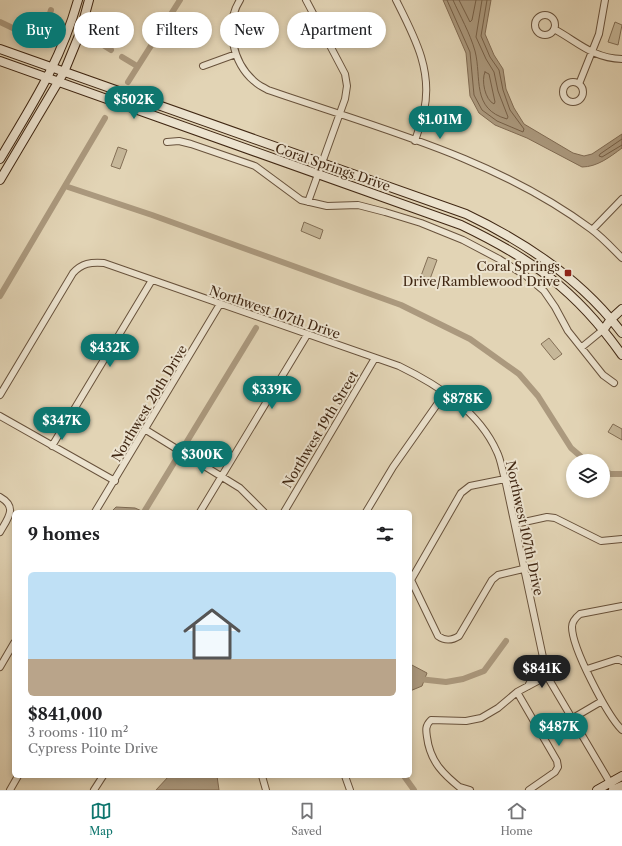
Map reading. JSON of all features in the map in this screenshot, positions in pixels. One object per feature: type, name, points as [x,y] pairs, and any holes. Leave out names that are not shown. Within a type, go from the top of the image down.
[{"type":"main road","points":[[0,159],[53,69],[63,47],[78,0]]},
{"type":"main road","points":[[0,180],[64,72],[80,33],[89,0]]},
{"type":"main road","name":"Coral Springs Drive","points":[[0,49],[466,214],[497,229],[555,267],[616,322],[622,333]]},
{"type":"main road","name":"Coral Springs Drive","points":[[0,61],[461,225],[491,239],[519,255],[548,275],[571,294],[604,329],[622,355]]},
{"type":"main road","points":[[604,329],[616,322],[622,309]]},
{"type":"main road","points":[[597,790],[622,776]]},
{"type":"main road","points":[[614,790],[622,786]]},
{"type":"street","points":[[240,0],[233,19],[232,36],[236,54],[254,81],[268,90],[415,141],[505,175],[550,201],[593,230],[622,258]]},
{"type":"street","points":[[306,0],[345,74],[347,86],[340,115],[308,202]]},
{"type":"street","points":[[396,0],[417,41],[424,64],[427,88],[424,111],[415,141]]},
{"type":"street","points":[[579,84],[604,17],[605,0]]},
{"type":"street","points":[[554,29],[576,44],[592,52],[606,57],[622,59]]},
{"type":"street","points":[[203,66],[236,54]]},
{"type":"street","points":[[167,142],[179,141],[191,144],[255,166],[301,200],[327,206],[358,205],[385,212],[422,224],[463,240],[499,259],[526,276],[544,291],[555,307],[565,326],[603,375],[614,383]]},
{"type":"street","points":[[593,230],[622,199]]},
{"type":"street","name":"Northwest 107th Drive","points":[[0,395],[73,273],[84,264],[92,262],[104,263],[375,358],[423,378],[465,408],[484,428],[497,452],[505,479],[547,676],[614,790]]},
{"type":"street","points":[[52,446],[152,280]]},
{"type":"street","name":"Northwest 20th Drive","points":[[95,510],[146,430],[220,304]]},
{"type":"street","points":[[582,347],[604,329]]},
{"type":"street","points":[[201,510],[307,335]]},
{"type":"street","name":"Northwest 19th Street","points":[[285,510],[375,358]]},
{"type":"street","points":[[367,510],[393,467],[445,393]]},
{"type":"street","points":[[0,416],[115,481]]},
{"type":"street","points":[[146,430],[240,488],[262,510]]},
{"type":"street","points":[[412,578],[461,493],[470,486],[505,479]]},
{"type":"street","points":[[0,497],[7,501],[10,507],[10,515],[0,532]]},
{"type":"street","points":[[515,524],[547,516],[555,518],[601,541],[622,539]]},
{"type":"street","points":[[412,582],[438,636],[443,639],[450,640],[459,636],[492,580],[498,575],[523,569]]},
{"type":"street","points":[[622,606],[580,614],[575,619],[572,627],[578,651],[602,701],[622,730]]},
{"type":"street","points":[[0,667],[12,646]]},
{"type":"street","points":[[587,670],[618,659],[622,661]]},
{"type":"street","points":[[528,686],[533,676],[545,669]]},
{"type":"street","points":[[470,790],[461,789],[440,771],[428,749],[425,728],[427,724],[431,720],[466,721],[481,718],[498,708],[517,692],[547,676]]},
{"type":"street","points":[[517,692],[557,761],[558,767],[555,772],[529,790]]},
{"type":"street","points":[[573,718],[602,701]]},
{"type":"street","points":[[10,790],[17,778]]},
{"type":"street","points":[[94,790],[102,778]]},
{"type":"street","points":[[263,778],[266,790]]},
{"type":"street","points":[[346,778],[350,790]]},
{"type":"shaded area","points":[[615,22],[622,25],[618,45],[608,42]]},
{"type":"shaded area","points":[[118,147],[127,150],[120,169],[111,166]]},
{"type":"shaded area","points":[[304,222],[323,230],[320,239],[301,231]]},
{"type":"shaded area","points":[[428,257],[437,260],[430,279],[421,276]]},
{"type":"shaded area","points":[[549,338],[562,354],[554,360],[541,344]]},
{"type":"shaded area","points":[[613,424],[622,429],[622,440],[608,432]]},
{"type":"water","points":[[443,0],[491,0],[485,34],[494,55],[503,69],[506,89],[514,108],[524,124],[573,153],[584,156],[592,154],[622,134],[622,148],[598,163],[588,167],[582,167],[527,138],[495,125],[479,113],[470,96],[466,53]]},
{"type":"water","points":[[116,507],[135,508],[140,510],[113,510]]},
{"type":"water","points":[[412,665],[427,673],[422,686],[412,690]]},
{"type":"water","points":[[167,778],[217,778],[219,790],[156,790]]},
{"type":"waterway","points":[[128,82],[180,0]]},
{"type":"waterway","points":[[0,22],[19,31],[37,32],[47,23],[51,10]]},
{"type":"waterway","points":[[122,57],[137,66]]},
{"type":"waterway","points":[[0,296],[105,118]]},
{"type":"waterway","points":[[65,186],[152,215],[401,305],[470,339],[519,374],[538,396],[571,448],[578,454]]},
{"type":"waterway","points":[[145,510],[256,328]]},
{"type":"waterway","points":[[610,474],[622,474]]},
{"type":"waterway","points":[[412,678],[446,682],[463,679],[484,671],[506,641]]},
{"type":"waterway","points":[[405,778],[414,790]]},
{"type":"place","name":"Coral Springs Drive/Ramblewood Drive","points":[[568,273]]}]
